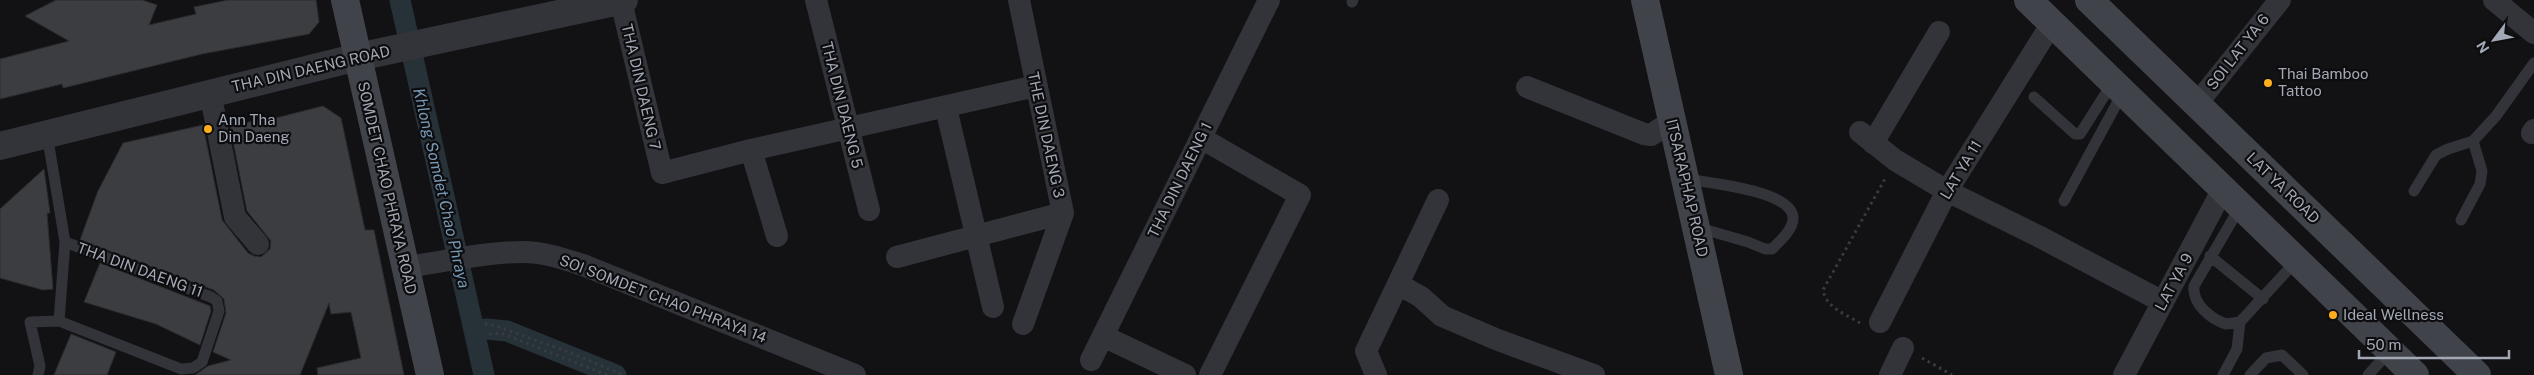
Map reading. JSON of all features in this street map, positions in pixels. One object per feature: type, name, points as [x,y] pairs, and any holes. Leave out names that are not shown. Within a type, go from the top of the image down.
[{"type":"main road","name":"SOMDET CHAO PHRAYA ROAD","points":[[345,0],[358,57],[418,266],[430,375]]},
{"type":"main road","name":"ITSARAPHAP ROAD","points":[[1645,0],[1729,375]]},
{"type":"main road","points":[[2028,0],[2415,375]]},
{"type":"main road","name":"LAT YA ROAD","points":[[2089,0],[2477,375]]},
{"type":"main road","points":[[2169,137],[2196,105]]},
{"type":"street","name":"THA DIN DAENG ROAD","points":[[0,146],[210,92],[358,57],[622,0]]},
{"type":"street","name":"THA DIN DAENG 7","points":[[622,0],[662,173],[751,150]]},
{"type":"street","name":"THA DIN DAENG 5","points":[[816,0],[869,210]]},
{"type":"street","name":"THE DIN DAENG 3","points":[[1019,0],[1063,213],[1023,324]]},
{"type":"street","name":"THA DIN DAENG 1","points":[[1091,360],[1269,0]]},
{"type":"street","name":"SOI LAT YA 6","points":[[2196,105],[2280,0]]},
{"type":"street","points":[[2494,0],[2534,33]]},
{"type":"street","name":"LAT YA 11","points":[[1871,323],[1947,191],[2052,24]]},
{"type":"street","points":[[1939,32],[1867,137],[1895,160],[1947,191],[2040,237],[2163,302]]},
{"type":"street","points":[[777,236],[751,150],[946,108],[1036,86]]},
{"type":"street","points":[[1527,87],[1644,134],[1651,135],[1672,121]]},
{"type":"street","points":[[210,92],[235,217],[258,244]]},
{"type":"street","points":[[946,108],[974,236],[992,307]]},
{"type":"street","points":[[1201,138],[1300,194],[1210,375]]},
{"type":"street","name":"LAT YA 9","points":[[2124,375],[2163,302],[2232,198]]},
{"type":"street","points":[[1376,375],[1366,351],[1438,200]]},
{"type":"street","points":[[897,257],[1063,213]]},
{"type":"street","name":"SOI SOMDET CHAO PHRAYA 14","points":[[418,266],[468,257],[524,252],[553,256],[583,265],[855,375]]},
{"type":"street","points":[[1398,284],[1421,298],[1442,316],[1498,340],[1594,375]]},
{"type":"street","points":[[1103,336],[1185,375]]},
{"type":"street","points":[[1890,375],[1903,348]]},
{"type":"lane","points":[[2414,191],[2436,156],[2448,149],[2473,141],[2496,116],[2534,63]]},
{"type":"lane","points":[[2034,97],[2075,134],[2080,134],[2118,87]]},
{"type":"lane","points":[[2064,201],[2118,87]]},
{"type":"lane","name":"THA DIN DAENG 11","points":[[47,134],[65,242],[59,321],[181,369],[193,368],[202,362],[220,311],[217,302],[211,297],[65,242]]},
{"type":"lane","points":[[2461,220],[2480,184],[2482,170],[2473,141]]},
{"type":"lane","points":[[1685,179],[1761,192],[1788,207],[1793,216],[1791,227],[1772,249],[1765,249],[1748,242],[1696,227]]},
{"type":"lane","points":[[2232,198],[2210,256],[2194,286],[2196,299],[2204,310],[2219,321],[2232,324],[2240,322],[2297,260]]},
{"type":"lane","points":[[2210,256],[2263,299]]},
{"type":"lane","points":[[38,375],[40,366],[30,322],[59,321]]},
{"type":"lane","points":[[2223,375],[2237,349],[2240,322]]},
{"type":"lane","points":[[2368,375],[2390,351]]},
{"type":"lane","points":[[2250,375],[2266,358],[2282,355],[2303,375]]},
{"type":"path","points":[[1871,323],[1830,305],[1824,299],[1823,290],[1895,160]]},
{"type":"path","points":[[485,324],[490,324],[569,352],[623,375]]},
{"type":"path","points":[[489,334],[500,333],[607,375]]},
{"type":"path","points":[[1903,348],[1952,375]]},
{"type":"building","points":[[56,0],[142,0],[157,5],[149,25],[196,14],[194,7],[228,0],[316,0],[319,22],[309,34],[202,54],[63,88],[62,84],[0,99],[0,59],[69,41],[25,16]]},
{"type":"building","points":[[323,106],[341,118],[365,230],[374,230],[404,375],[318,375],[317,368],[361,358],[351,312],[331,314],[329,303],[300,375],[195,375],[208,366],[231,360],[213,352],[226,313],[224,299],[214,290],[80,240],[98,191],[123,143],[203,125],[222,220],[248,253],[261,257],[270,249],[271,241],[247,211],[230,126],[268,118],[268,120]]},
{"type":"building","points":[[44,169],[50,213],[47,213],[53,289],[43,290],[0,278],[0,209]]},
{"type":"building","points":[[100,263],[210,306],[211,311],[200,345],[156,324],[84,302]]},
{"type":"building","points":[[71,334],[116,352],[107,375],[54,375]]},
{"type":"waterway","name":"Khlong Somdet Chao Phraya","points":[[400,0],[484,375]]},
{"type":"waterway","points":[[475,332],[486,329],[507,331],[616,375]]},
{"type":"place","name":"Thai Bamboo Tattoo","points":[[2268,83]]},
{"type":"place","name":"Ann Tha Din Daeng","points":[[208,129]]},
{"type":"place","name":"Ideal Wellness","points":[[2333,315]]}]
